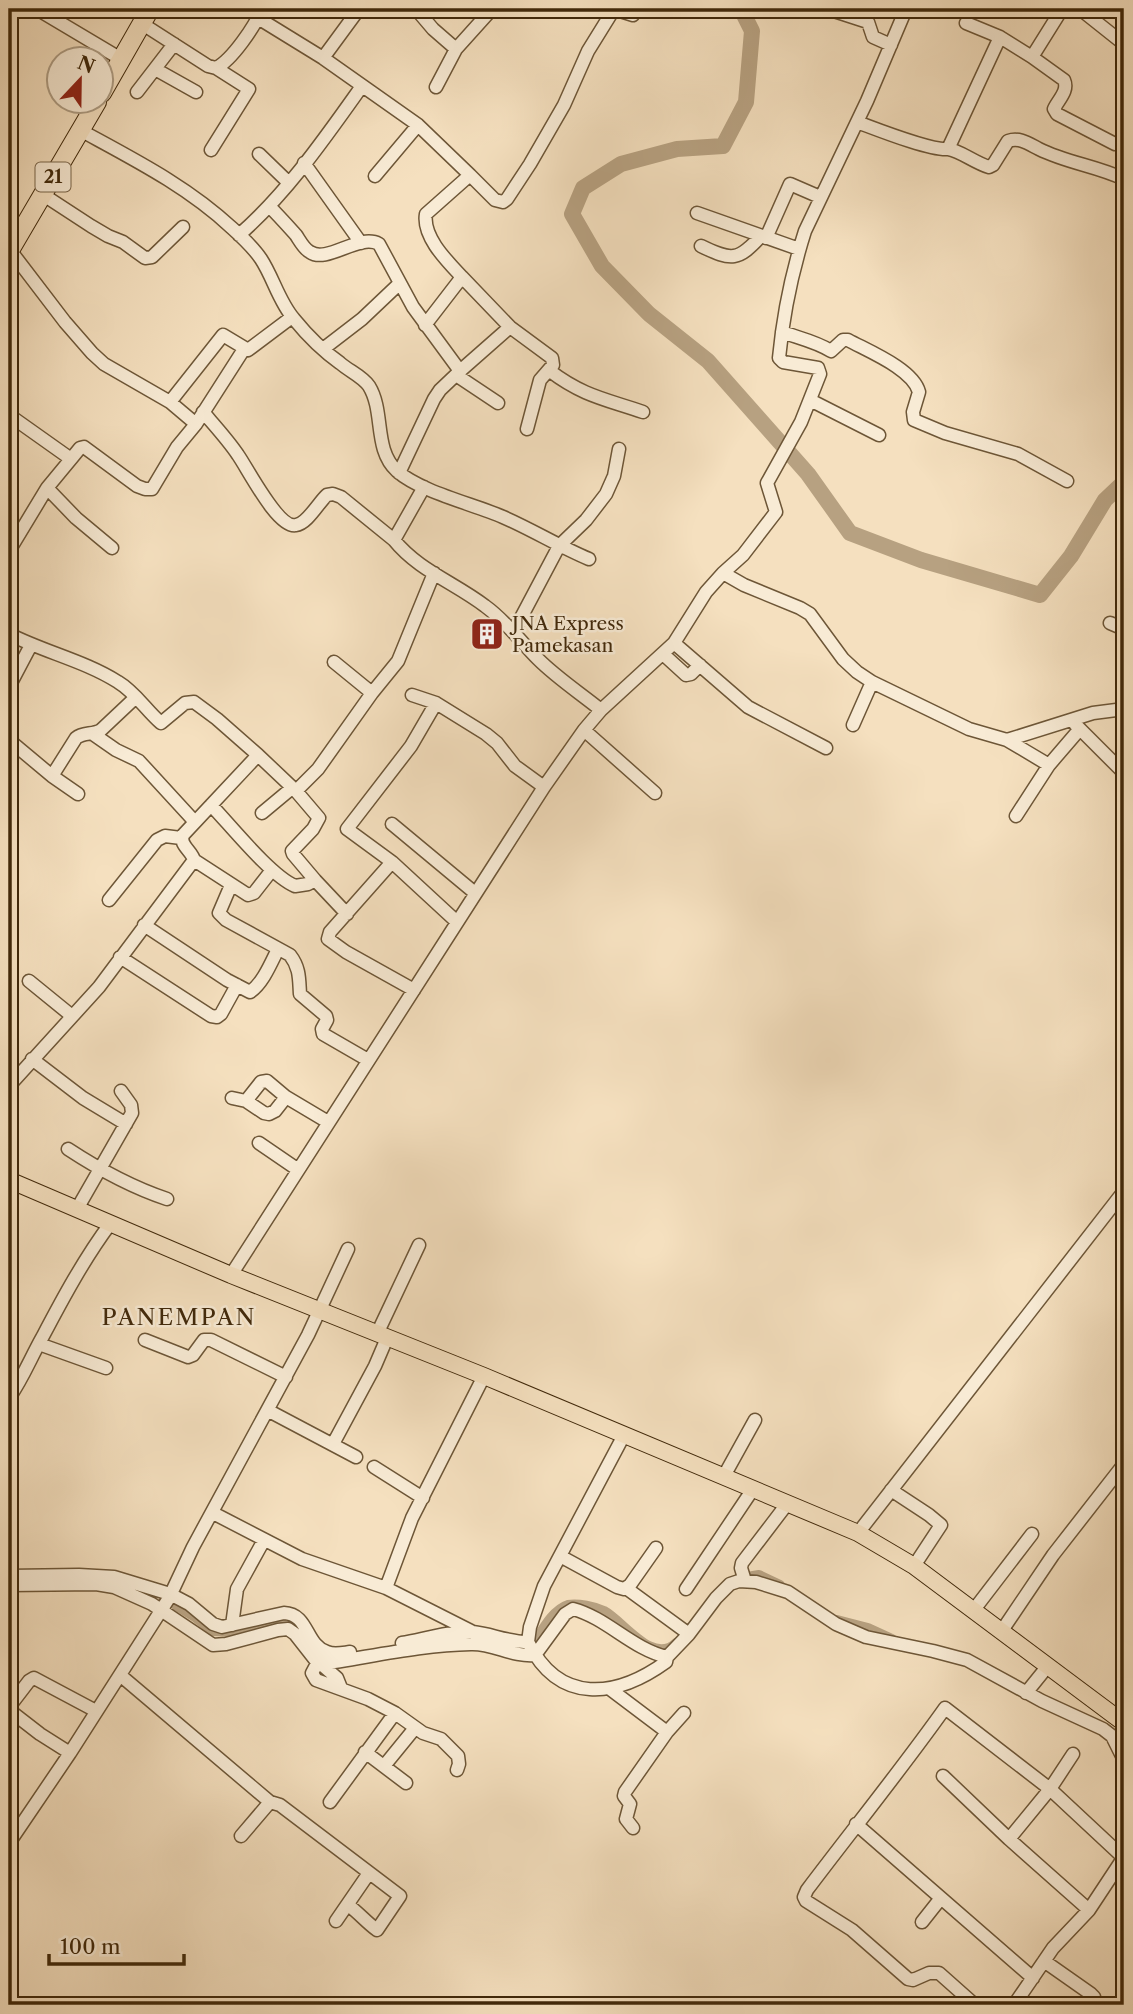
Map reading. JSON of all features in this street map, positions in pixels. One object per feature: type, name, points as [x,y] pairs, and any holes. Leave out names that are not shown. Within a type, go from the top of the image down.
[{"type":"highway","points":[[116,54],[143,14]]},
{"type":"highway","name":"21","points":[[9,232],[75,116]]},
{"type":"highway","name":"21","points":[[9,251],[88,116]]},
{"type":"main road","points":[[9,1180],[231,1275],[484,1376],[858,1532],[914,1566],[1047,1667],[1099,1718],[1124,1723]]},
{"type":"street","points":[[37,9],[93,46]]},
{"type":"street","points":[[416,9],[433,29],[456,49]]},
{"type":"street","points":[[436,87],[456,49],[492,9]]},
{"type":"street","points":[[216,68],[221,66],[238,46],[260,14],[418,125],[495,200],[503,202],[564,105],[588,51],[614,9],[633,15]]},
{"type":"street","points":[[828,9],[868,22],[873,37],[891,46]]},
{"type":"street","points":[[231,1275],[475,893],[584,730],[601,710],[674,643],[706,592],[743,555],[775,514],[775,506],[767,486],[796,432],[820,370],[780,360],[782,332],[799,249],[804,231],[857,122],[906,9]]},
{"type":"street","points":[[1032,57],[1062,9]]},
{"type":"street","points":[[1080,9],[1124,44]]},
{"type":"street","points":[[323,58],[356,10]]},
{"type":"street","points":[[143,14],[174,44],[248,89],[211,150]]},
{"type":"street","points":[[966,23],[1000,37],[1060,76],[1066,84],[1065,92],[1054,108],[1057,114],[1115,144]]},
{"type":"street","points":[[948,149],[1000,37]]},
{"type":"street","points":[[137,92],[174,44]]},
{"type":"street","points":[[155,69],[196,92]]},
{"type":"street","points":[[239,235],[289,183],[362,86]]},
{"type":"street","points":[[857,122],[930,147],[955,149],[975,162],[989,167],[996,162],[1008,141],[1017,139],[1060,159],[1104,170],[1124,179]]},
{"type":"street","points":[[375,176],[418,125]]},
{"type":"street","points":[[80,130],[173,182],[239,235],[261,259],[292,317],[323,349],[369,387],[375,402],[385,456],[399,473],[424,487],[506,518],[589,559]]},
{"type":"street","points":[[259,154],[289,183]]},
{"type":"street","points":[[304,163],[361,243]]},
{"type":"street","points":[[470,175],[429,210],[425,218],[433,241],[461,277],[510,327],[554,362],[550,371],[540,380],[527,429]]},
{"type":"street","points":[[701,246],[720,254],[735,256],[747,251],[763,237],[790,184],[820,197]]},
{"type":"street","points":[[42,194],[145,258],[152,257],[183,227]]},
{"type":"street","points":[[269,206],[313,254],[325,254],[371,241],[379,244],[425,326],[458,373],[499,403]]},
{"type":"street","points":[[697,213],[799,249]]},
{"type":"street","points":[[9,251],[92,354],[170,402],[196,424]]},
{"type":"street","points":[[425,326],[461,277]]},
{"type":"street","points":[[323,349],[400,283]]},
{"type":"street","points":[[170,402],[223,335],[250,350],[292,317]]},
{"type":"street","points":[[399,473],[434,399],[458,373],[510,327]]},
{"type":"street","points":[[782,332],[821,344],[831,351],[841,341],[848,340],[899,368],[914,382],[919,392],[913,412],[914,420],[945,433],[1018,454],[1067,481]]},
{"type":"street","points":[[9,551],[47,488],[80,448],[84,447],[137,486],[150,490],[244,349]]},
{"type":"street","points":[[550,371],[581,392],[643,412]]},
{"type":"street","points":[[810,400],[879,435]]},
{"type":"street","points":[[203,412],[239,455],[259,489],[287,523],[292,526],[301,524],[327,495],[341,497],[411,557],[484,604],[514,631],[540,661],[601,710]]},
{"type":"street","points":[[9,415],[71,459]]},
{"type":"street","points":[[514,631],[559,546],[586,520],[606,494],[614,475],[619,449]]},
{"type":"street","points":[[394,540],[424,487]]},
{"type":"street","points":[[47,488],[111,548]]},
{"type":"street","points":[[262,813],[318,769],[398,661],[434,573]]},
{"type":"street","points":[[723,573],[810,614],[843,659],[872,682],[969,729],[1007,740],[1049,765]]},
{"type":"street","points":[[1110,623],[1124,629]]},
{"type":"street","points":[[9,634],[120,683],[163,723],[185,703],[194,702],[218,719],[294,790],[319,818],[313,829],[292,852],[314,880],[347,914]]},
{"type":"street","points":[[674,643],[748,707],[827,748]]},
{"type":"street","points":[[12,681],[31,645]]},
{"type":"street","points":[[663,654],[686,675],[700,665]]},
{"type":"street","points":[[334,662],[372,693]]},
{"type":"street","points":[[853,724],[872,682]]},
{"type":"street","points":[[412,695],[436,702],[493,740],[515,766],[544,787]]},
{"type":"street","points":[[52,776],[76,738],[101,730],[135,698]]},
{"type":"street","points":[[436,702],[411,746],[347,828],[392,862],[457,922]]},
{"type":"street","points":[[1007,740],[1075,724],[1093,713],[1124,709]]},
{"type":"street","points":[[1016,816],[1075,724]]},
{"type":"street","points":[[1075,724],[1124,773]]},
{"type":"street","points":[[584,730],[655,793]]},
{"type":"street","points":[[93,734],[116,750],[138,760],[195,822]]},
{"type":"street","points":[[9,740],[78,794]]},
{"type":"street","points":[[181,838],[258,755]]},
{"type":"street","points":[[211,805],[272,870],[292,886],[308,884],[314,880]]},
{"type":"street","points":[[392,824],[475,893]]},
{"type":"street","points":[[109,900],[157,840],[165,836],[181,838]]},
{"type":"street","points":[[181,838],[194,860],[246,894],[251,895],[272,870]]},
{"type":"street","points":[[9,1086],[99,988],[194,860]]},
{"type":"street","points":[[392,862],[328,935],[329,940],[346,952],[414,990]]},
{"type":"street","points":[[232,885],[219,913],[226,920],[290,955],[299,973],[301,995],[326,1016],[323,1034],[368,1060]]},
{"type":"street","points":[[144,925],[248,991],[253,991],[278,948]]},
{"type":"street","points":[[120,957],[214,1017],[220,1014],[237,985]]},
{"type":"street","points":[[29,981],[72,1016]]},
{"type":"street","points":[[32,1059],[83,1098],[126,1124]]},
{"type":"street","points":[[246,1101],[263,1081],[328,1122]]},
{"type":"street","points":[[77,1209],[132,1109],[121,1091]]},
{"type":"street","points":[[232,1098],[246,1101],[269,1114],[275,1111],[286,1097]]},
{"type":"street","points":[[259,1143],[297,1168]]},
{"type":"street","points":[[68,1149],[99,1169],[141,1190],[167,1199]]},
{"type":"street","points":[[858,1532],[1124,1191]]},
{"type":"street","points":[[9,1398],[22,1380],[64,1297],[110,1224]]},
{"type":"street","points":[[333,1444],[366,1383],[419,1245]]},
{"type":"street","points":[[10,1840],[70,1753],[166,1602],[193,1547],[309,1335],[348,1250]]},
{"type":"street","points":[[145,1340],[188,1357],[193,1355],[204,1340],[211,1340],[286,1377]]},
{"type":"street","points":[[39,1344],[106,1368]]},
{"type":"street","points":[[386,1588],[412,1518],[484,1376]]},
{"type":"street","points":[[269,1411],[356,1457]]},
{"type":"street","points":[[723,1476],[755,1420]]},
{"type":"street","points":[[531,1648],[540,1596],[624,1435]]},
{"type":"street","points":[[1001,1632],[1053,1555],[1124,1464]]},
{"type":"street","points":[[374,1467],[423,1498]]},
{"type":"street","points":[[686,1589],[753,1489]]},
{"type":"street","points":[[891,1490],[941,1525],[914,1566]]},
{"type":"street","points":[[744,1577],[741,1566],[744,1560],[787,1504]]},
{"type":"street","points":[[213,1513],[302,1559],[386,1588],[475,1632],[531,1648],[552,1673],[570,1685],[586,1690],[610,1689],[658,1668],[666,1662],[685,1631],[723,1589],[744,1577],[788,1592],[836,1625],[866,1637],[967,1660],[1028,1690],[1099,1718],[1122,1752]]},
{"type":"street","points":[[974,1611],[1032,1534]]},
{"type":"street","points":[[232,1625],[240,1582],[264,1540]]},
{"type":"street","points":[[626,1588],[656,1548]]},
{"type":"street","points":[[560,1556],[617,1587],[626,1588],[685,1631]]},
{"type":"street","points":[[9,1576],[96,1584],[166,1602],[189,1604],[213,1624],[222,1627],[284,1613],[291,1614],[300,1619],[321,1658]]},
{"type":"street","points":[[9,1585],[109,1576],[166,1602],[213,1645],[288,1629],[321,1658],[337,1678],[341,1688],[395,1713],[423,1733],[446,1743],[459,1760],[457,1770]]},
{"type":"street","points":[[321,1658],[472,1644],[492,1646],[520,1655],[573,1609],[648,1651],[667,1657]]},
{"type":"street","points":[[321,1658],[475,1632]]},
{"type":"street","points":[[1028,1690],[1047,1667]]},
{"type":"street","points":[[120,1675],[270,1802],[280,1805],[400,1896],[377,1930],[365,1921],[364,1916],[348,1905]]},
{"type":"street","points":[[70,1753],[40,1734],[9,1708],[34,1678],[96,1712]]},
{"type":"street","points":[[610,1689],[667,1732]]},
{"type":"street","points":[[975,2005],[939,1973],[908,1979],[852,1930],[804,1899],[807,1889],[946,1708],[1050,1789],[1124,1858],[1089,1910],[1053,1948],[1014,2005]]},
{"type":"street","points":[[330,1801],[395,1713]]},
{"type":"street","points":[[633,1828],[626,1819],[630,1804],[624,1796],[625,1793],[667,1732],[684,1713]]},
{"type":"street","points":[[384,1766],[415,1728]]},
{"type":"street","points":[[365,1752],[405,1783]]},
{"type":"street","points":[[1009,1839],[1050,1789],[1073,1754]]},
{"type":"street","points":[[943,1776],[1089,1910]]},
{"type":"street","points":[[242,1836],[270,1802]]},
{"type":"street","points":[[856,1824],[1033,1978]]},
{"type":"street","points":[[336,1921],[369,1873]]},
{"type":"street","points":[[922,1922],[941,1898]]},
{"type":"street","points":[[1044,1961],[1091,1994],[1095,2005]]},
{"type":"waterway","points":[[741,9],[752,31],[746,102],[723,146],[677,149],[621,164],[583,188],[572,214],[602,266],[649,314],[708,361],[808,474],[850,533],[921,560],[1040,595],[1071,556],[1105,500],[1124,482]]},
{"type":"waterway","points":[[741,1578],[759,1575],[780,1585]]},
{"type":"waterway","points":[[164,1598],[213,1631],[238,1632],[282,1620],[296,1626],[305,1638]]},
{"type":"waterway","points":[[527,1648],[533,1645],[557,1612],[568,1605],[604,1611],[648,1646],[667,1649],[676,1643]]},
{"type":"waterway","points":[[837,1620],[868,1628],[892,1639]]},
{"type":"place","name":"JNA Express Pamekasan","points":[[487,634]]},
{"type":"district","name":"PANEMPAN","points":[[179,1317]]}]
